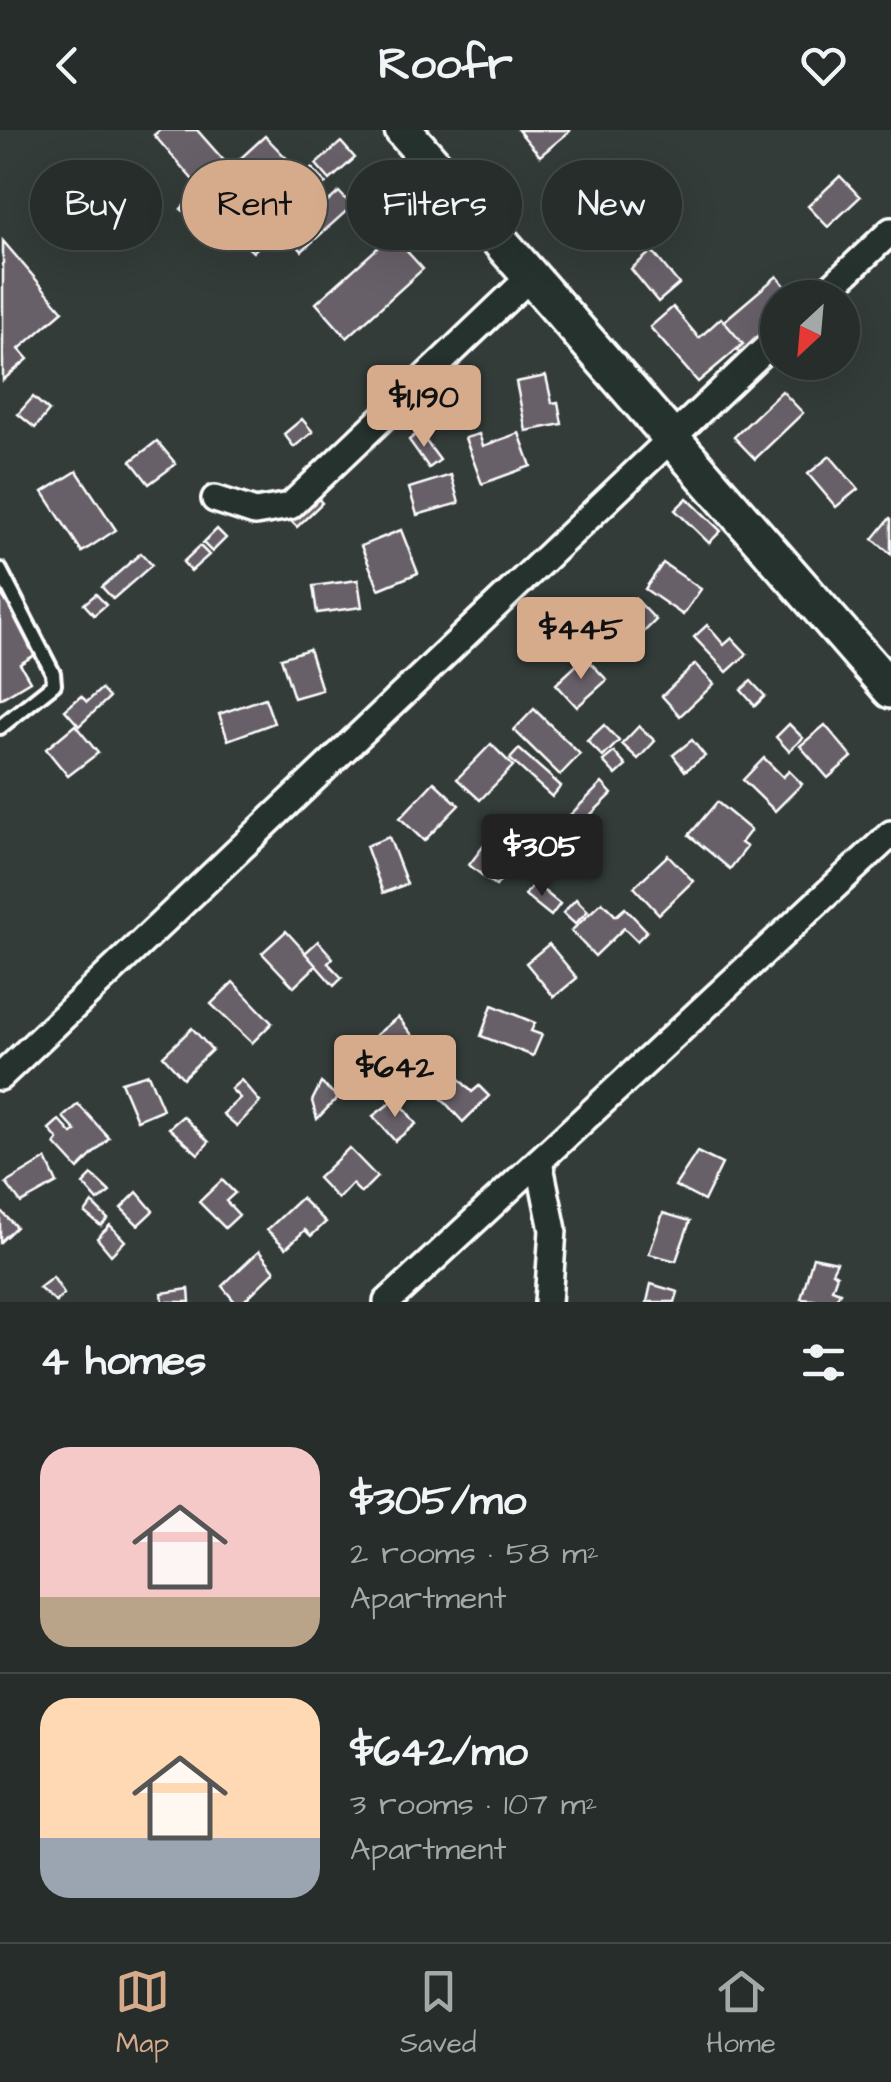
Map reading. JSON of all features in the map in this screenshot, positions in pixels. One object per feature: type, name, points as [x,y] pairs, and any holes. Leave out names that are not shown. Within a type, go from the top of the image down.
[{"type":"street","points":[[403,130],[668,439],[891,690]]},
{"type":"street","points":[[839,280],[891,232]]},
{"type":"street","points":[[215,499],[254,512],[290,506],[531,276]]},
{"type":"street","points":[[0,1077],[760,354]]},
{"type":"street","points":[[387,1302],[891,834]]},
{"type":"street","points":[[539,1161],[553,1230],[548,1302]]},
{"type":"lane","points":[[0,570],[53,673],[54,684],[0,727]]},
{"type":"building","points":[[160,130],[197,130],[223,160],[182,160],[182,167],[154,135]]},
{"type":"building","points":[[518,130],[569,130],[570,131],[540,156]]},
{"type":"building","points":[[265,136],[288,160],[239,160]]},
{"type":"building","points":[[341,142],[355,158],[347,160],[347,165],[330,180],[327,160],[321,160]]},
{"type":"building","points":[[840,176],[860,197],[828,227],[808,206]]},
{"type":"building","points":[[339,192],[347,201],[347,210],[327,228],[327,203]]},
{"type":"building","points":[[3,241],[63,311],[19,349],[28,359],[3,380]]},
{"type":"building","points":[[375,250],[406,250],[423,269],[347,338],[316,303]]},
{"type":"building","points":[[652,251],[679,284],[658,302],[631,269]]},
{"type":"building","points":[[760,290],[760,340],[741,355],[717,327]]},
{"type":"building","points":[[673,307],[699,338],[721,318],[743,344],[698,382],[650,327]]},
{"type":"building","points":[[546,376],[552,403],[558,402],[562,424],[526,431],[516,382]]},
{"type":"building","points":[[435,386],[453,405],[435,422],[417,403]]},
{"type":"building","points":[[782,391],[803,413],[755,459],[734,437]]},
{"type":"building","points":[[33,397],[49,411],[35,428],[18,414]]},
{"type":"building","points":[[302,419],[313,432],[294,447],[284,434]]},
{"type":"building","points":[[419,432],[440,460],[429,468],[409,440]]},
{"type":"building","points":[[519,433],[531,466],[482,484],[465,438],[479,434],[483,446]]},
{"type":"building","points":[[157,441],[176,464],[149,484],[131,461]]},
{"type":"building","points":[[830,456],[858,489],[836,507],[808,474]]},
{"type":"building","points":[[77,471],[116,530],[82,552],[43,492]]},
{"type":"building","points":[[451,475],[459,503],[417,515],[409,488]]},
{"type":"building","points":[[314,494],[322,503],[297,527],[288,518]]},
{"type":"building","points":[[687,498],[721,531],[709,543],[675,510]]},
{"type":"building","points":[[891,519],[891,554],[873,539]]},
{"type":"building","points":[[217,529],[226,538],[212,552],[203,543]]},
{"type":"building","points":[[401,530],[418,573],[379,589],[361,546]]},
{"type":"building","points":[[200,546],[209,555],[191,571],[183,562]]},
{"type":"building","points":[[141,553],[152,565],[113,599],[102,587]]},
{"type":"building","points":[[663,563],[701,589],[683,615],[645,589]]},
{"type":"building","points":[[358,580],[362,607],[317,613],[313,586]]},
{"type":"building","points":[[0,592],[38,653],[20,664],[30,681],[0,699]]},
{"type":"building","points":[[96,594],[106,605],[94,615],[84,604]]},
{"type":"building","points":[[635,598],[656,620],[621,655],[599,633]]},
{"type":"building","points":[[707,625],[724,645],[732,638],[747,654],[727,672],[694,637]]},
{"type":"building","points":[[309,649],[322,690],[294,698],[281,658]]},
{"type":"building","points":[[585,657],[607,680],[577,707],[556,684]]},
{"type":"building","points":[[695,664],[714,684],[680,716],[662,696]]},
{"type":"building","points":[[751,681],[765,696],[755,706],[741,690]]},
{"type":"building","points":[[101,689],[109,698],[79,726],[65,710],[81,696],[87,702]]},
{"type":"building","points":[[265,698],[274,723],[228,740],[219,714]]},
{"type":"building","points":[[534,709],[580,754],[560,775],[514,730]]},
{"type":"building","points":[[789,724],[803,738],[789,751],[776,737]]},
{"type":"building","points":[[75,725],[98,753],[68,776],[46,749]]},
{"type":"building","points":[[604,725],[619,741],[603,757],[587,741]]},
{"type":"building","points":[[825,725],[852,757],[828,778],[800,746]]},
{"type":"building","points":[[639,726],[655,741],[638,759],[622,744]]},
{"type":"building","points":[[692,740],[705,756],[685,771],[673,755]]},
{"type":"building","points":[[491,744],[513,766],[480,800],[457,779]]},
{"type":"building","points":[[519,749],[561,786],[552,797],[510,759]]},
{"type":"building","points":[[614,752],[626,766],[616,775],[603,761]]},
{"type":"building","points":[[764,758],[783,777],[789,771],[802,784],[775,811],[743,780]]},
{"type":"building","points":[[434,782],[459,805],[424,841],[400,818]]},
{"type":"building","points":[[602,783],[612,794],[578,827],[568,817]]},
{"type":"building","points":[[717,802],[751,830],[741,843],[747,847],[730,869],[689,835]]},
{"type":"building","points":[[389,837],[407,884],[383,893],[366,846]]},
{"type":"building","points":[[485,844],[512,866],[496,886],[469,865]]},
{"type":"building","points":[[668,855],[693,881],[659,914],[634,887]]},
{"type":"building","points":[[534,883],[560,904],[551,916],[525,895]]},
{"type":"building","points":[[576,899],[588,911],[575,924],[563,913]]},
{"type":"building","points":[[602,902],[616,916],[625,908],[647,931],[637,941],[624,928],[595,956],[571,931]]},
{"type":"building","points":[[286,931],[317,965],[294,987],[262,953]]},
{"type":"building","points":[[318,941],[333,958],[328,963],[342,978],[334,986],[305,953]]},
{"type":"building","points":[[549,944],[577,978],[554,997],[526,963]]},
{"type":"building","points":[[233,982],[272,1023],[252,1043],[211,1004]]},
{"type":"building","points":[[492,1005],[535,1023],[531,1031],[542,1035],[533,1056],[481,1036]]},
{"type":"building","points":[[398,1017],[423,1049],[409,1066],[401,1057],[398,1061],[376,1035]]},
{"type":"building","points":[[192,1028],[212,1050],[183,1078],[163,1056]]},
{"type":"building","points":[[440,1060],[472,1092],[479,1086],[489,1096],[463,1122],[421,1076]]},
{"type":"building","points":[[148,1074],[163,1109],[137,1120],[121,1082]]},
{"type":"building","points":[[241,1080],[260,1102],[237,1126],[223,1114],[240,1098],[231,1089]]},
{"type":"building","points":[[321,1083],[338,1097],[317,1119],[312,1101]]},
{"type":"building","points":[[397,1098],[416,1124],[395,1141],[373,1116]]},
{"type":"building","points":[[78,1104],[109,1138],[78,1169],[55,1144],[58,1140],[49,1129],[59,1120],[72,1134],[76,1131],[63,1117]]},
{"type":"building","points":[[183,1116],[209,1142],[198,1154],[169,1128]]},
{"type":"building","points":[[349,1148],[377,1177],[361,1193],[352,1184],[338,1199],[318,1178]]},
{"type":"building","points":[[697,1152],[722,1164],[704,1201],[675,1186]]},
{"type":"building","points":[[46,1159],[57,1183],[21,1203],[6,1183]]},
{"type":"building","points":[[92,1175],[110,1192],[98,1201],[83,1184]]},
{"type":"building","points":[[222,1180],[235,1193],[226,1201],[239,1215],[225,1228],[199,1202]]},
{"type":"building","points":[[137,1192],[153,1211],[138,1225],[121,1208]]},
{"type":"building","points":[[301,1198],[326,1222],[311,1236],[305,1230],[286,1248],[267,1230]]},
{"type":"building","points":[[92,1203],[108,1219],[101,1226],[85,1213]]},
{"type":"building","points":[[0,1210],[16,1227],[0,1242]]},
{"type":"building","points":[[663,1213],[690,1221],[676,1261],[649,1254]]},
{"type":"building","points":[[110,1225],[125,1241],[111,1255],[97,1238]]},
{"type":"building","points":[[259,1251],[275,1271],[243,1302],[235,1302],[222,1286]]},
{"type":"building","points":[[813,1257],[837,1262],[832,1272],[837,1275],[832,1289],[840,1292],[835,1302],[801,1299]]},
{"type":"building","points":[[53,1277],[64,1294],[56,1302],[39,1288]]},
{"type":"building","points":[[651,1284],[678,1292],[675,1302],[647,1302]]},
{"type":"building","points":[[189,1289],[190,1302],[163,1302],[162,1293]]}]
